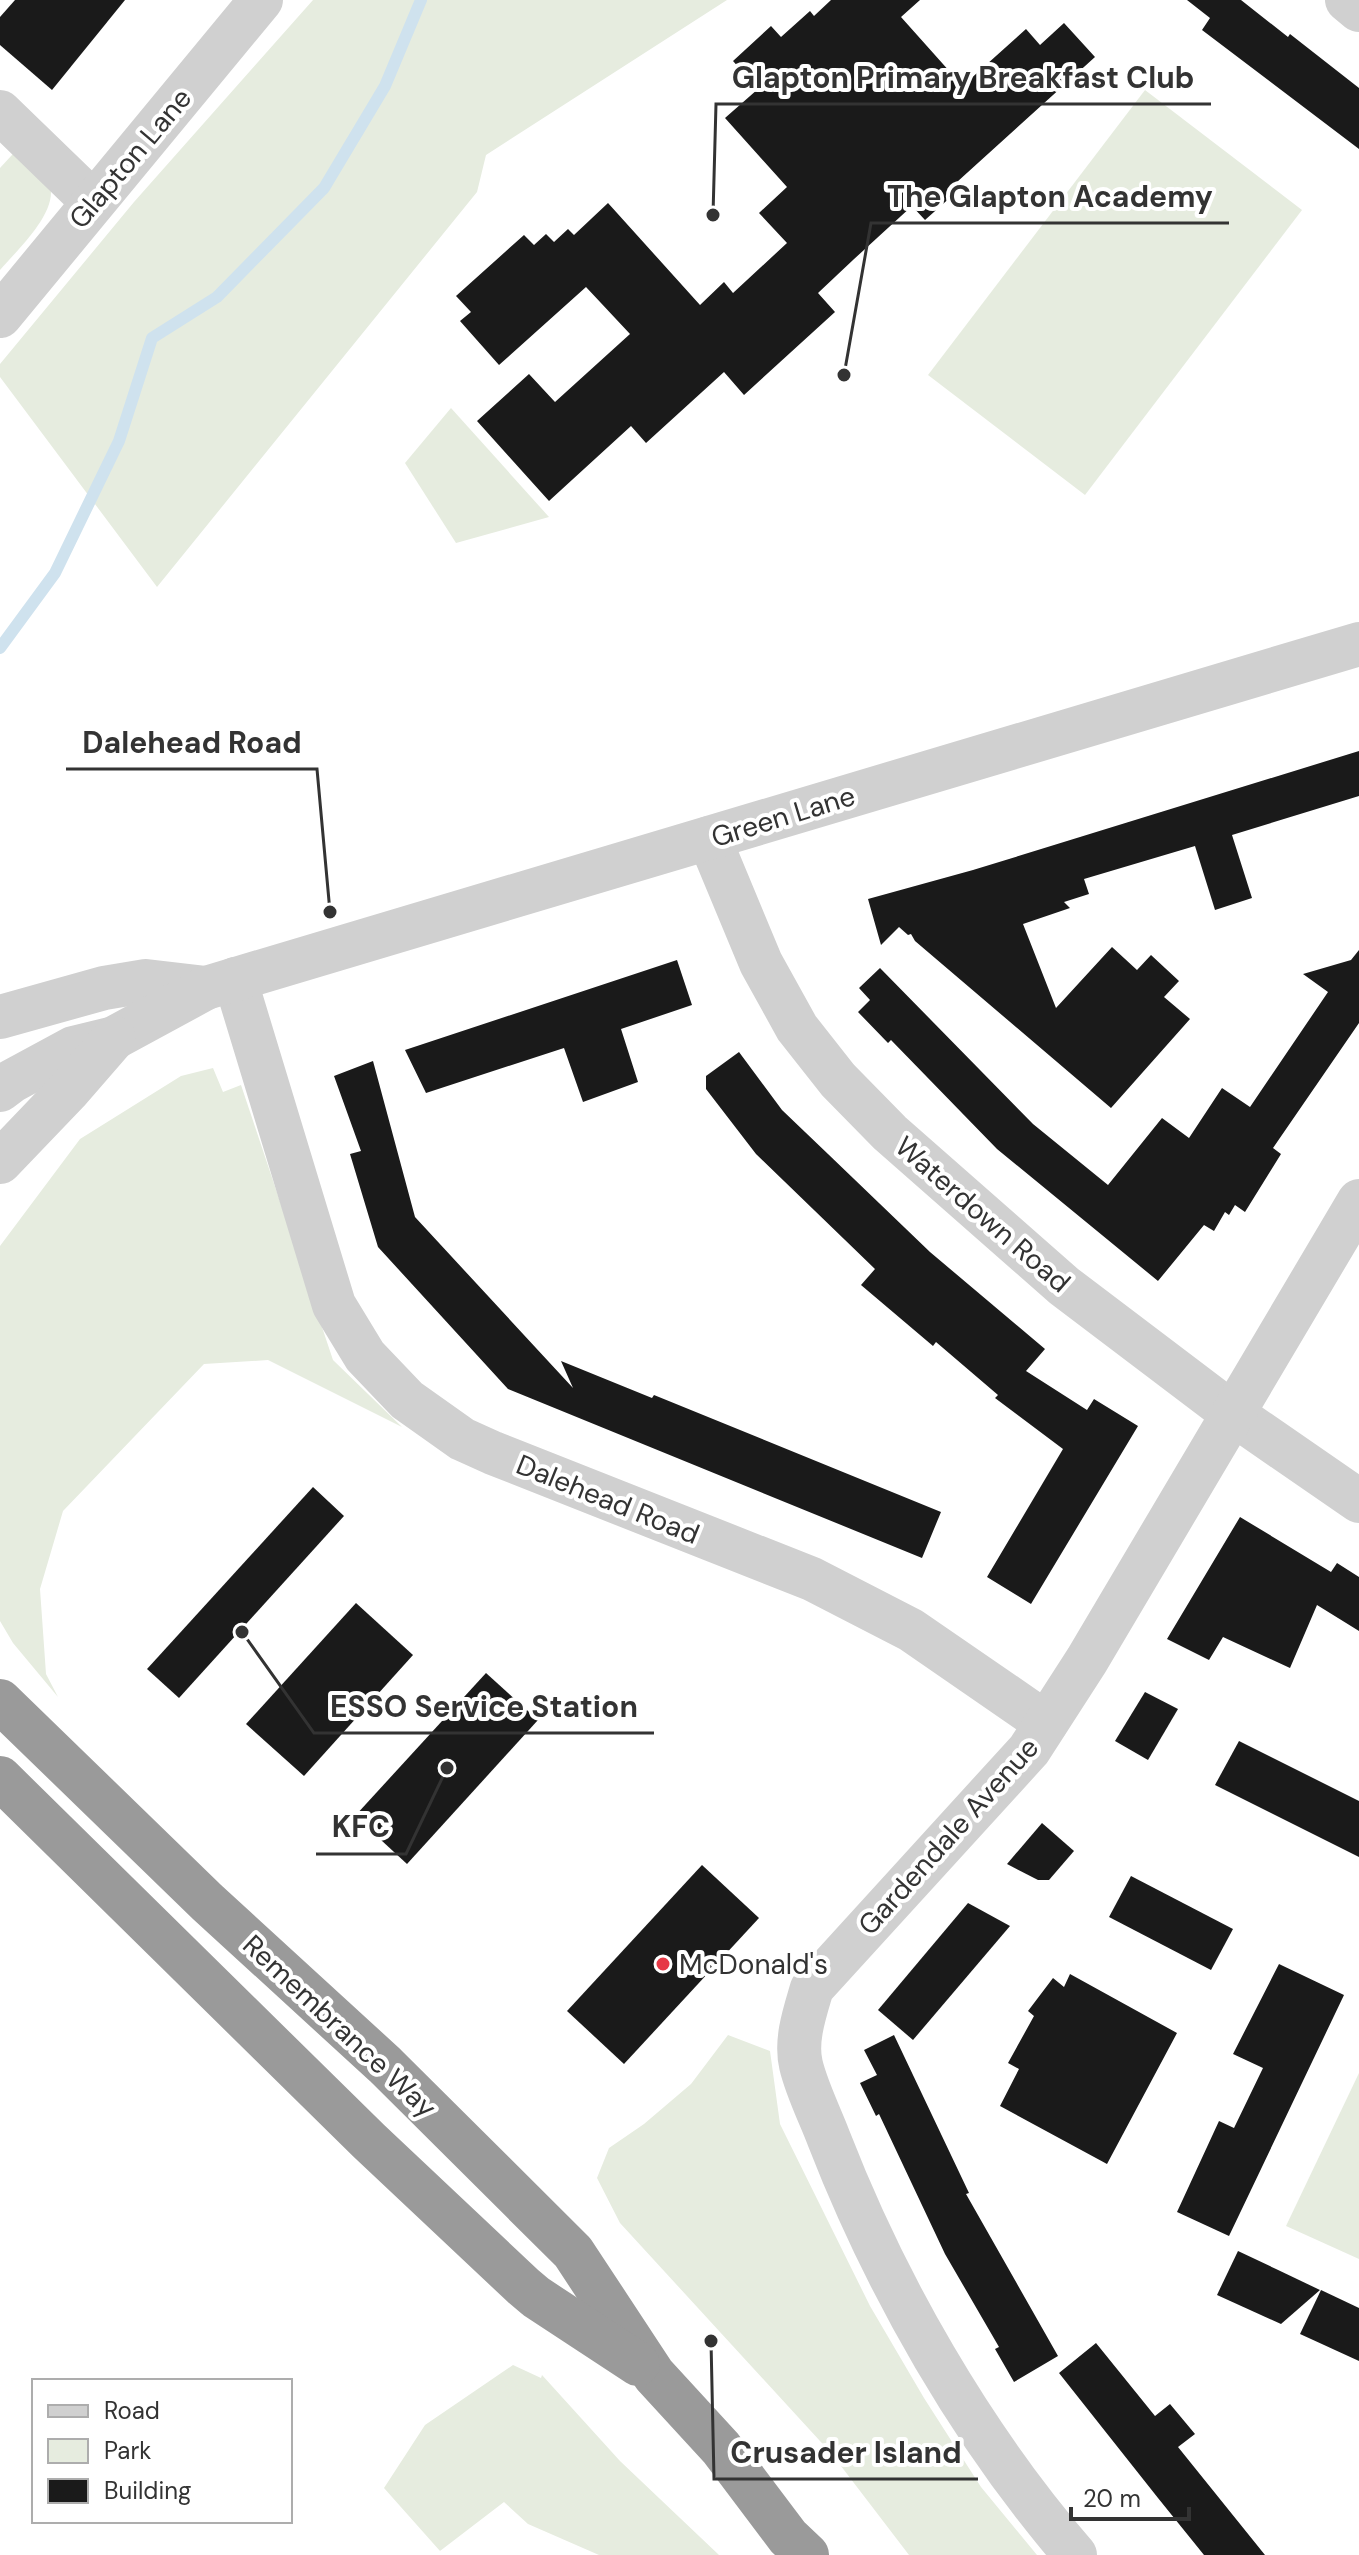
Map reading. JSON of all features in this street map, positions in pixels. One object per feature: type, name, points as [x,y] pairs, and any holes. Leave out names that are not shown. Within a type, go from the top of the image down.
[{"type":"highway","name":"Remembrance Way","points":[[0,1701],[207,1902],[385,2065],[573,2252],[654,2375],[721,2448],[797,2549]]},
{"type":"highway","name":"Remembrance Way","points":[[2,1782],[369,2141],[523,2286],[654,2375]]},
{"type":"street","name":"Glapton Lane","points":[[0,316],[261,0]]},
{"type":"street","points":[[1347,0],[1359,10]]},
{"type":"street","points":[[0,112],[93,202]]},
{"type":"street","name":"Green Lane","points":[[0,1090],[73,1048],[114,1038],[221,983],[1359,644]]},
{"type":"street","name":"Waterdown Road","points":[[709,838],[761,963],[797,1028],[838,1080],[890,1133],[1064,1286],[1233,1414],[1359,1501]]},
{"type":"street","name":"Green Lane","points":[[0,1017],[104,988],[146,981],[221,983]]},
{"type":"street","name":"Dalehead Road","points":[[221,983],[334,1305],[365,1356],[407,1400],[462,1439],[493,1453],[812,1579],[878,1611],[911,1630],[1046,1723]]},
{"type":"street","name":"Green Lane","points":[[0,1162],[114,1038]]},
{"type":"street","name":"Gardendale Avenue","points":[[1075,2555],[987,2438],[929,2346],[854,2203],[801,2064],[801,2029],[812,1988],[1029,1750],[1359,1201]]},
{"type":"green space","points":[[313,0],[727,0],[486,155],[477,192],[157,587],[0,377],[0,364],[134,202]]},
{"type":"green space","points":[[1145,90],[1302,210],[1085,495],[928,375]]},
{"type":"green space","points":[[23,143],[46,174],[51,196],[34,231],[0,270],[0,168]]},
{"type":"green space","points":[[451,408],[549,517],[456,543],[405,463]]},
{"type":"green space","points":[[213,1068],[223,1092],[241,1085],[333,1360],[402,1427],[268,1360],[204,1364],[63,1511],[40,1589],[46,1674],[58,1697],[13,1643],[0,1621],[0,1246],[80,1139],[181,1076]]},
{"type":"green space","points":[[728,2035],[770,2051],[780,2124],[870,2306],[981,2487],[1037,2555],[909,2555],[831,2453],[620,2223],[597,2178],[609,2148],[644,2124],[691,2084]]},
{"type":"green space","points":[[1359,2073],[1359,2259],[1286,2226]]},
{"type":"green space","points":[[513,2365],[541,2378],[542,2375],[620,2461],[719,2555],[599,2555],[528,2524],[504,2502],[440,2551],[384,2488],[425,2425]]},
{"type":"building","points":[[15,0],[125,0],[52,90],[0,45],[0,17]]},
{"type":"building","points":[[831,0],[920,0],[901,17],[951,73],[955,69],[967,82],[1026,29],[1040,45],[1064,23],[1095,57],[957,182],[962,187],[925,220],[912,206],[818,293],[835,312],[744,395],[724,372],[646,443],[631,426],[549,501],[477,421],[529,374],[555,402],[630,334],[586,287],[499,365],[460,321],[471,312],[456,296],[524,235],[534,245],[546,234],[554,242],[568,229],[574,235],[608,203],[700,305],[724,282],[733,293],[787,243],[759,213],[787,187],[725,118],[758,89],[733,61],[771,26],[781,37],[810,11],[814,16]]},
{"type":"building","points":[[1187,0],[1241,0],[1359,88],[1359,149],[1202,30],[1210,18]]},
{"type":"building","points":[[1359,751],[1359,796],[1232,835],[1252,898],[1215,910],[1195,846],[1084,879],[1089,894],[1064,902],[1070,908],[1023,924],[1056,1008],[1112,947],[1137,970],[1151,955],[1179,981],[1164,997],[1190,1019],[1111,1108],[915,941],[911,934],[899,927],[881,945],[868,899],[973,870]]},
{"type":"building","points":[[1359,950],[1359,1023],[1273,1148],[1281,1154],[1245,1212],[1235,1205],[1229,1215],[1225,1212],[1214,1231],[1204,1225],[1158,1281],[997,1149],[891,1040],[888,1043],[858,1012],[870,1000],[859,988],[880,968],[1033,1124],[1108,1185],[1162,1118],[1189,1138],[1222,1088],[1250,1107],[1328,992],[1303,974],[1351,960]]},
{"type":"building","points":[[677,960],[692,1005],[621,1029],[638,1082],[583,1102],[564,1048],[426,1093],[405,1050]]},
{"type":"building","points":[[739,1052],[782,1110],[930,1252],[1045,1349],[1026,1371],[1087,1410],[1094,1399],[1138,1426],[1031,1604],[987,1577],[1063,1449],[995,1398],[998,1395],[936,1342],[933,1346],[861,1285],[875,1269],[756,1154],[706,1089],[706,1076]]},
{"type":"building","points":[[373,1061],[415,1217],[573,1388],[561,1361],[652,1398],[654,1395],[941,1512],[922,1558],[508,1389],[378,1247],[350,1154],[361,1151],[334,1076]]},
{"type":"building","points":[[313,1487],[344,1516],[179,1698],[147,1669]]},
{"type":"building","points":[[1240,1517],[1331,1572],[1337,1563],[1359,1577],[1359,1631],[1317,1605],[1290,1668],[1223,1637],[1209,1660],[1167,1639]]},
{"type":"building","points":[[356,1603],[413,1655],[304,1776],[246,1724]]},
{"type":"building","points":[[486,1673],[538,1720],[407,1864],[355,1816]]},
{"type":"building","points":[[1145,1692],[1178,1709],[1148,1760],[1115,1741]]},
{"type":"building","points":[[1239,1741],[1359,1801],[1359,1857],[1215,1785]]},
{"type":"building","points":[[1042,1823],[1074,1851],[1049,1880],[1038,1880],[1007,1864]]},
{"type":"building","name":"McDonald's","points":[[702,1865],[759,1918],[624,2064],[567,2011]]},
{"type":"building","points":[[1131,1876],[1233,1929],[1211,1970],[1109,1917]]},
{"type":"building","points":[[968,1903],[1010,1926],[913,2040],[878,2010]]},
{"type":"building","points":[[1279,1964],[1344,1995],[1229,2236],[1177,2212],[1219,2121],[1234,2128],[1263,2068],[1233,2054]]},
{"type":"building","points":[[1070,1974],[1177,2033],[1107,2164],[1000,2106],[1019,2069],[1008,2063],[1034,2016],[1028,2011],[1053,1978],[1064,1987]]},
{"type":"building","points":[[894,2035],[969,2193],[966,2194],[1058,2356],[1014,2382],[995,2349],[999,2347],[945,2254],[879,2114],[876,2116],[860,2083],[877,2075],[864,2050]]},
{"type":"building","points":[[1238,2251],[1320,2290],[1281,2324],[1217,2295]]},
{"type":"building","points":[[1321,2290],[1359,2308],[1359,2361],[1300,2334]]},
{"type":"building","points":[[1096,2343],[1155,2416],[1170,2404],[1195,2434],[1178,2447],[1265,2555],[1204,2555],[1158,2498],[1059,2373]]},
{"type":"waterway","points":[[0,648],[55,573],[119,441],[152,338],[217,297],[324,188],[385,86],[421,0]]},
{"type":"place","name":"Glapton Primary Breakfast Club","points":[[713,215]]},
{"type":"place","name":"The Glapton Academy","points":[[844,375]]},
{"type":"place","name":"Dalehead Road","points":[[330,912]]},
{"type":"place","name":"ESSO Service Station","points":[[242,1632]]},
{"type":"place","name":"KFC","points":[[447,1768]]},
{"type":"place","name":"McDonald's","points":[[663,1964]]},
{"type":"place","name":"Crusader Island","points":[[711,2341]]}]
